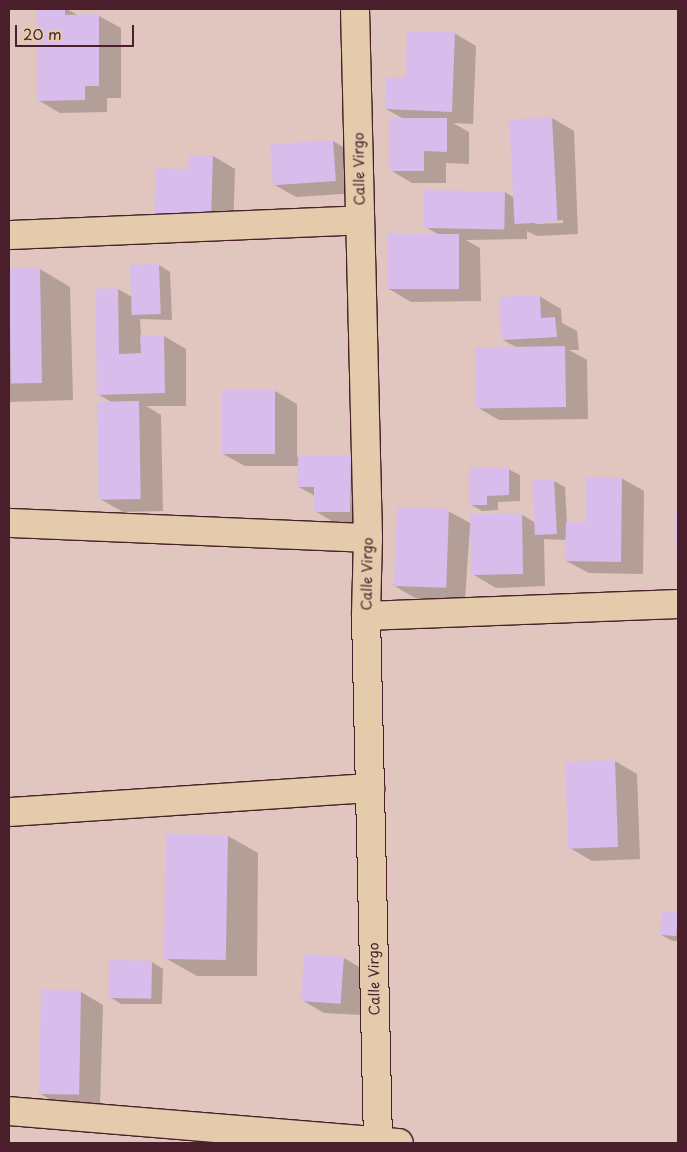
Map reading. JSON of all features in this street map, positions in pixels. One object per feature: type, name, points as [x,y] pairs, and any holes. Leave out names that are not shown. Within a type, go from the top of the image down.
[{"type":"street","name":"Calle Virgo","points":[[355,9],[368,538],[366,616],[370,788],[389,1142]]},
{"type":"street","points":[[9,235],[360,220]]},
{"type":"street","points":[[9,523],[368,538]]},
{"type":"street","points":[[366,616],[678,604]]},
{"type":"street","points":[[9,812],[370,788]]},
{"type":"street","points":[[9,1111],[296,1140],[389,1142]]},
{"type":"building","points":[[37,9],[65,9],[65,15],[99,14],[99,86],[85,86],[85,100],[37,101]]},
{"type":"building","points":[[407,31],[455,32],[452,112],[385,109],[386,77],[405,77]]},
{"type":"building","points":[[552,117],[557,222],[515,224],[509,119]]},
{"type":"building","points":[[389,118],[447,118],[447,152],[424,151],[424,171],[389,171]]},
{"type":"building","points":[[333,140],[336,181],[273,185],[270,144]]},
{"type":"building","points":[[189,155],[213,155],[211,220],[154,219],[156,168],[188,169]]},
{"type":"building","points":[[424,190],[505,191],[504,229],[423,228]]},
{"type":"building","points":[[388,234],[459,234],[459,289],[388,289]]},
{"type":"building","points":[[159,264],[161,314],[132,315],[130,265]]},
{"type":"building","points":[[40,268],[42,383],[11,384],[9,269]]},
{"type":"building","points":[[118,288],[119,354],[141,353],[140,335],[164,335],[165,393],[97,395],[95,289]]},
{"type":"building","points":[[540,295],[541,318],[555,317],[557,337],[502,340],[499,297]]},
{"type":"building","points":[[565,346],[566,407],[476,409],[475,348]]},
{"type":"building","points":[[222,390],[275,390],[275,454],[222,454]]},
{"type":"building","points":[[139,401],[141,499],[99,500],[97,402]]},
{"type":"building","points":[[298,456],[351,456],[350,512],[314,512],[314,487],[297,487]]},
{"type":"building","points":[[509,467],[509,495],[487,496],[487,505],[469,505],[469,468]]},
{"type":"building","points":[[586,477],[622,477],[621,562],[565,561],[566,522],[586,522]]},
{"type":"building","points":[[554,479],[557,534],[535,535],[532,480]]},
{"type":"building","points":[[397,507],[449,509],[446,588],[394,586]]},
{"type":"building","points":[[522,513],[523,574],[471,575],[470,514]]},
{"type":"building","points":[[675,514],[678,514],[678,559],[677,559]]},
{"type":"building","points":[[615,760],[618,847],[568,849],[565,762]]},
{"type":"building","points":[[166,834],[228,835],[226,960],[164,959]]},
{"type":"building","points":[[662,911],[678,912],[676,936],[660,935]]},
{"type":"building","points":[[304,954],[344,957],[341,1004],[301,1001]]},
{"type":"building","points":[[109,960],[152,961],[151,999],[108,998]]},
{"type":"building","points":[[41,990],[81,991],[79,1095],[39,1094]]}]
